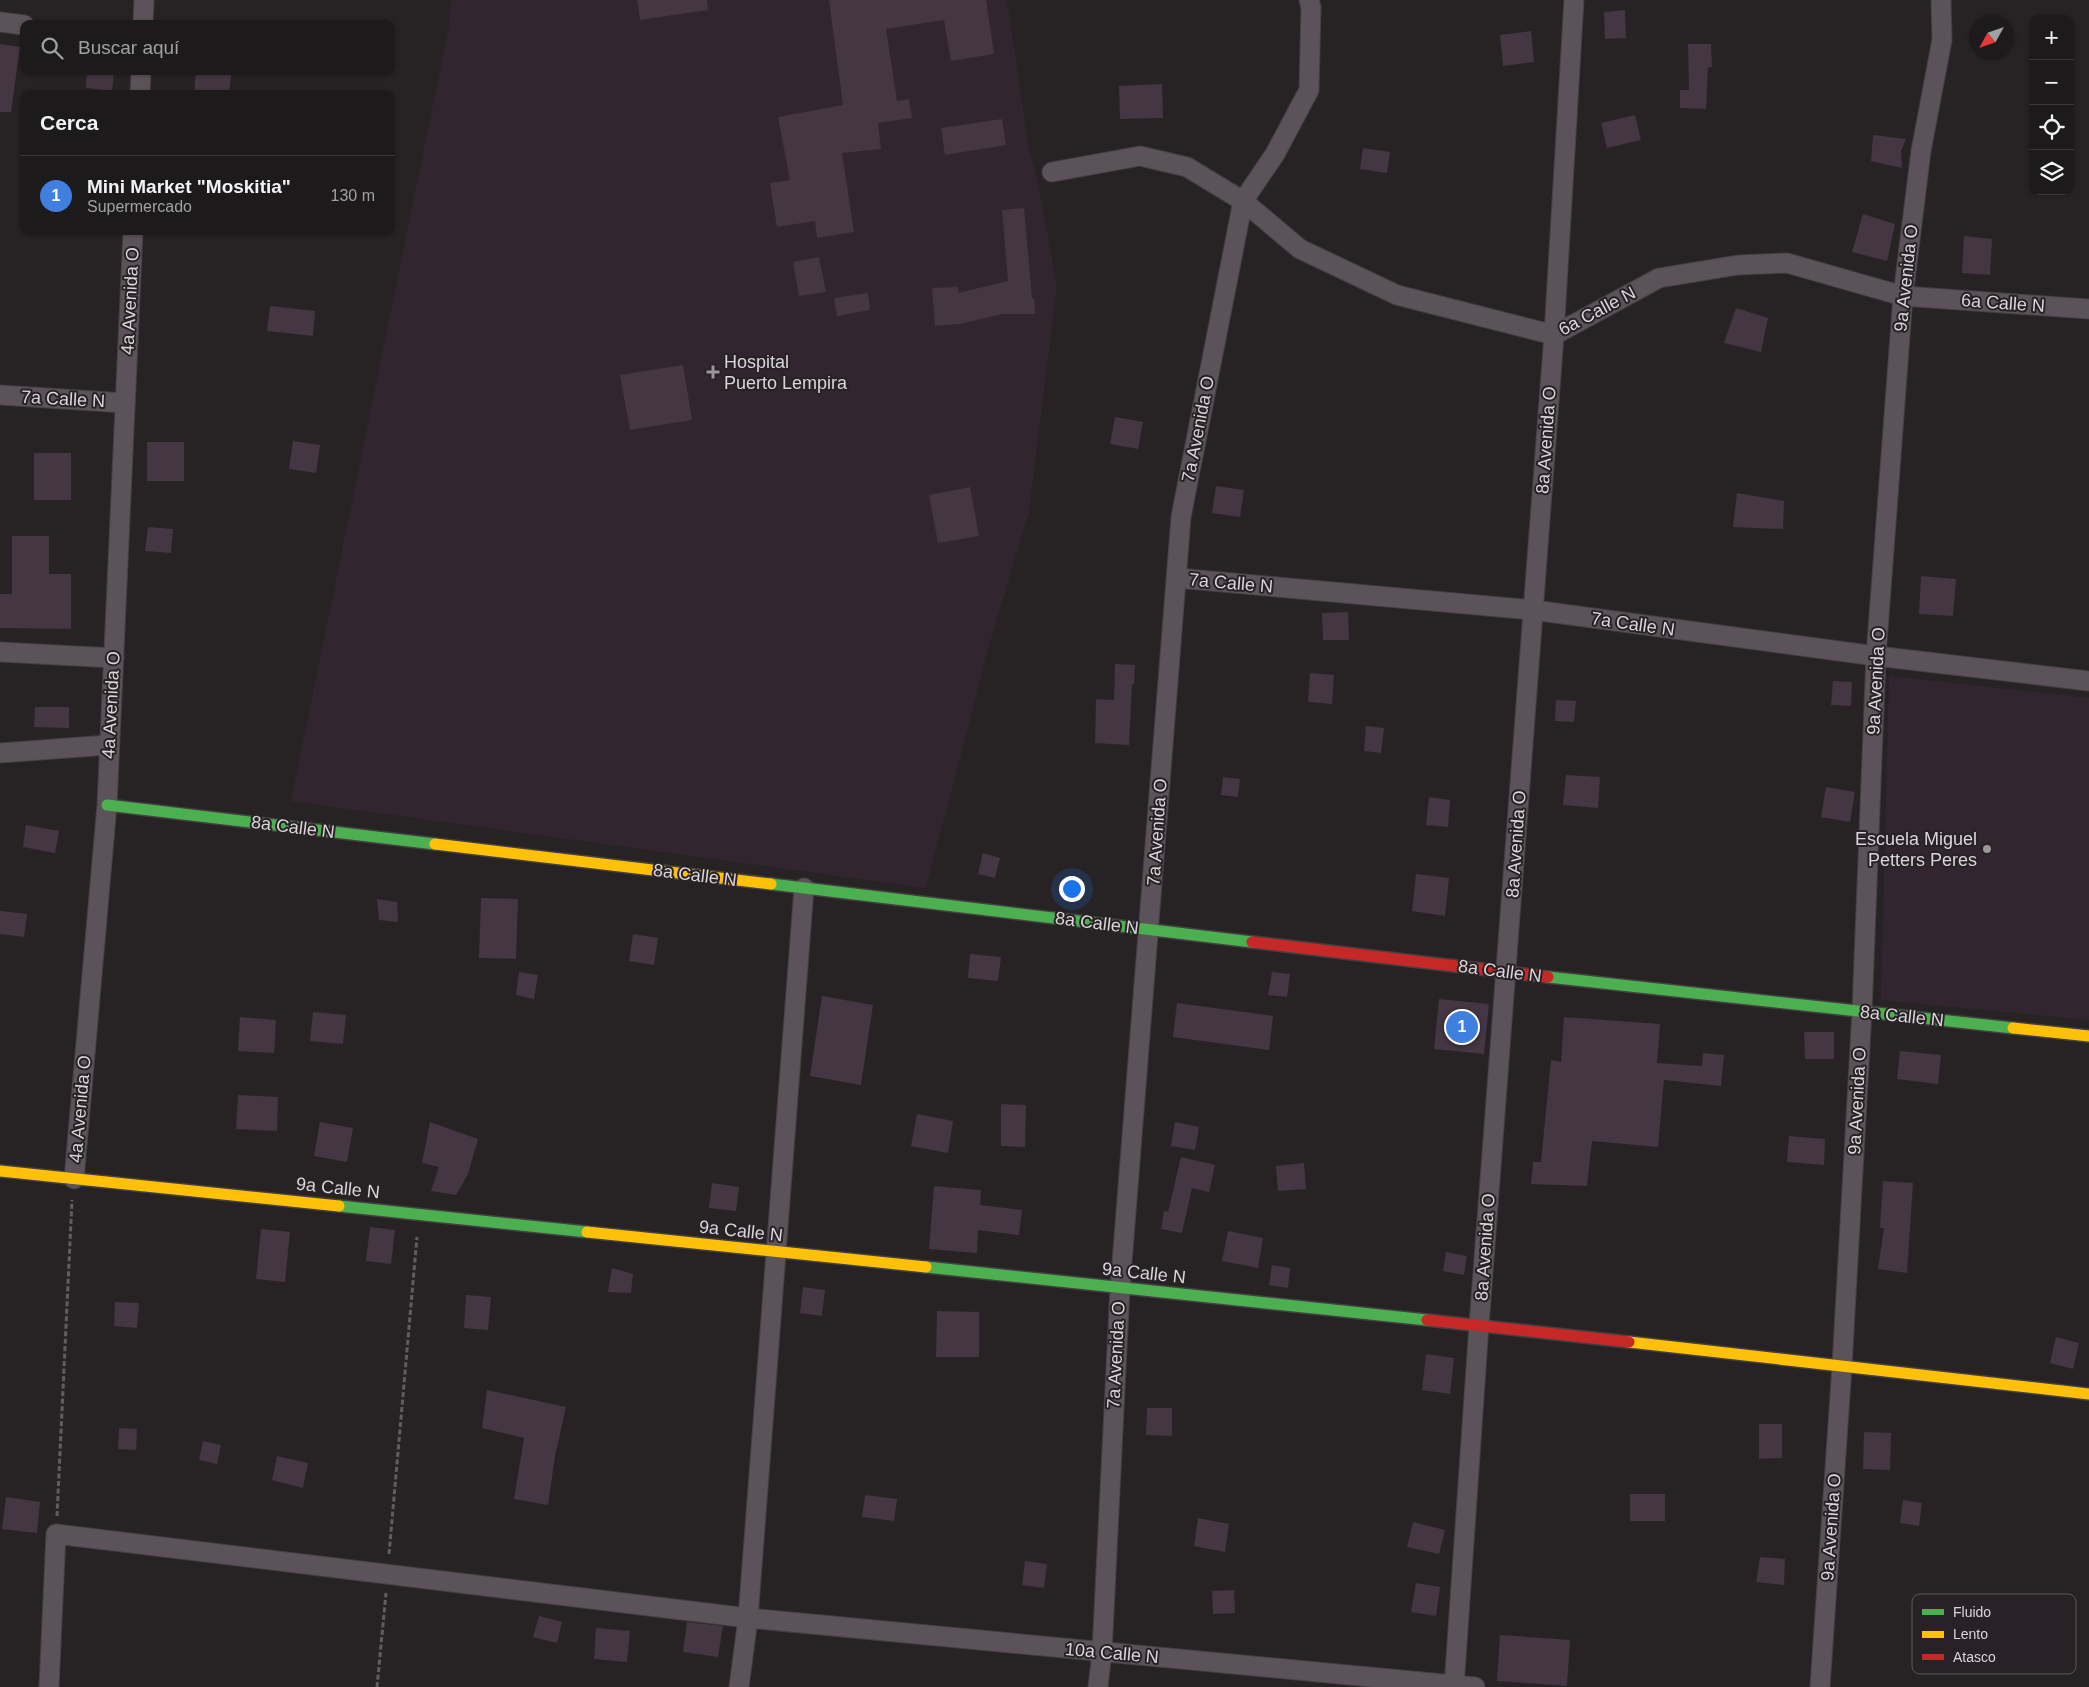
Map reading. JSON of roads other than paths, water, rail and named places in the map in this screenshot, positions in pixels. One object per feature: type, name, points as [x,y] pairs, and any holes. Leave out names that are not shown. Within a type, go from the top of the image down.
[{"type":"street","points":[[143,20],[144,0]]},
{"type":"street","name":"7a Avenida O","points":[[1098,1687],[1102,1652],[1120,1288],[1181,517],[1243,201],[1275,154],[1309,90],[1309,0]]},
{"type":"street","name":"8a Avenida O","points":[[1454,1686],[1479,1325],[1554,335],[1574,0]]},
{"type":"street","name":"9a Avenida O","points":[[1820,1687],[1842,1366],[1862,1011],[1876,656],[1902,296],[1921,151],[1942,40],[1941,0]]},
{"type":"street","points":[[0,22],[20,24]]},
{"type":"street","points":[[140,90],[141,75]]},
{"type":"street","name":"6a Calle N","points":[[1052,172],[1140,156],[1187,168],[1243,201],[1300,249],[1397,295],[1554,335],[1659,278],[1738,265],[1787,263],[1902,296],[2089,309]]},
{"type":"street","name":"4a Avenida O","points":[[74,1179],[106,805],[133,235]]},
{"type":"street","name":"7a Calle N","points":[[0,395],[125,403]]},
{"type":"street","name":"7a Calle N","points":[[1176,578],[1533,610],[1876,656],[2089,681]]},
{"type":"street","points":[[0,652],[114,658]]},
{"type":"street","points":[[0,753],[108,744]]},
{"type":"street","name":"8a Calle N","points":[[106,805],[1506,972],[2089,1036]]},
{"type":"street","points":[[739,1687],[748,1618],[804,888]]},
{"type":"street","name":"9a Calle N","points":[[0,1171],[1479,1325]]},
{"type":"street","points":[[1479,1325],[2089,1394]]},
{"type":"street","name":"10a Calle N","points":[[49,1687],[56,1534],[748,1618],[1475,1687]]},
{"type":"place","name":"Hospital Puerto Lempira","points":[[713,372]]},
{"type":"place","name":"Escuela Miguel Petters Peres","points":[[1987,849]]},
{"type":"place","name":"Mini Market \"Moskitia\"","points":[[1462,1027]]}]
